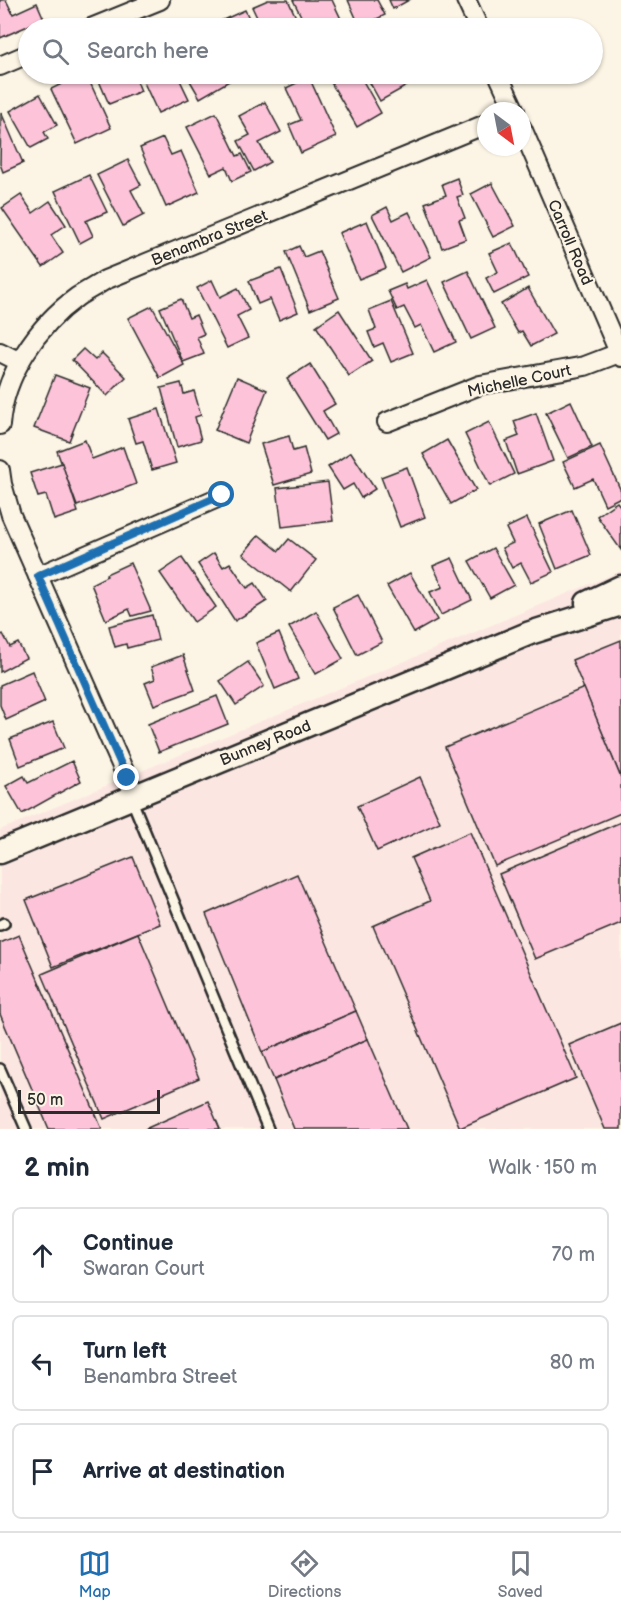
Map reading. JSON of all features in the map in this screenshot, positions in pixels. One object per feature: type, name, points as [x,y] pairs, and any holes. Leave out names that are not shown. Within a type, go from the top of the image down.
[{"type":"street","points":[[116,18],[160,0]]},
{"type":"street","points":[[466,0],[474,18]]},
{"type":"street","points":[[0,66],[18,58]]},
{"type":"street","points":[[503,84],[511,102]]},
{"type":"street","name":"Benambra Street","points":[[0,425],[8,389],[20,362],[33,341],[52,318],[77,297],[105,280],[477,128]]},
{"type":"street","name":"Carroll Road","points":[[531,149],[620,355]]},
{"type":"street","points":[[0,352],[20,362]]},
{"type":"street","name":"Michelle Court","points":[[387,422],[480,385],[585,366],[620,355]]},
{"type":"street","points":[[0,470],[11,515],[133,797]]},
{"type":"street","points":[[38,576],[222,495]]},
{"type":"street","name":"Bunney Road","points":[[530,633],[621,587]]},
{"type":"street","name":"Bunney Road","points":[[0,852],[530,633],[621,604]]},
{"type":"lane","points":[[133,797],[268,1129]]},
{"type":"lane","points":[[0,1069],[26,1129]]},
{"type":"shaded area","points":[[621,571],[621,1129],[0,1129],[0,830]]},
{"type":"building","points":[[0,0],[6,0],[13,14],[37,3],[44,18],[18,18],[18,30],[0,38]]},
{"type":"building","points":[[268,0],[288,0],[296,18],[257,18],[252,7]]},
{"type":"building","points":[[293,0],[332,0],[341,18],[302,18]]},
{"type":"building","points":[[348,0],[377,0],[385,15],[379,18],[356,18]]},
{"type":"building","points":[[389,0],[409,0],[393,9]]},
{"type":"building","points":[[245,10],[249,18],[227,18]]},
{"type":"building","points":[[61,84],[91,84],[111,128],[77,144],[51,89]]},
{"type":"building","points":[[100,84],[138,84],[141,91],[109,104]]},
{"type":"building","points":[[145,84],[182,84],[189,99],[158,113]]},
{"type":"building","points":[[192,84],[224,84],[200,98]]},
{"type":"building","points":[[294,84],[312,84],[336,137],[301,153],[289,125],[301,120],[286,88]]},
{"type":"building","points":[[332,84],[365,84],[381,113],[357,127]]},
{"type":"building","points":[[371,84],[410,84],[380,101]]},
{"type":"building","points":[[40,94],[57,125],[44,132],[48,139],[31,148],[10,111]]},
{"type":"building","points":[[265,102],[281,132],[259,143],[270,162],[254,171],[238,141],[250,135],[239,116]]},
{"type":"building","points":[[1,112],[23,163],[3,172],[0,164]]},
{"type":"building","points":[[216,113],[237,156],[242,154],[251,172],[232,181],[226,167],[211,174],[187,127]]},
{"type":"building","points":[[163,138],[171,155],[181,151],[199,192],[166,207],[140,148]]},
{"type":"building","points":[[128,160],[141,185],[131,190],[144,215],[123,226],[97,175]]},
{"type":"building","points":[[89,175],[107,212],[86,221],[93,236],[80,243],[55,191]]},
{"type":"building","points":[[457,178],[463,195],[457,197],[465,218],[459,220],[466,239],[442,248],[425,203],[446,195],[442,184]]},
{"type":"building","points":[[492,183],[515,226],[493,237],[471,194]]},
{"type":"building","points":[[21,195],[33,213],[50,201],[66,225],[51,235],[63,253],[43,267],[2,208]]},
{"type":"building","points":[[387,207],[393,220],[409,212],[431,257],[401,272],[372,215]]},
{"type":"building","points":[[367,221],[386,268],[359,279],[339,233]]},
{"type":"building","points":[[512,243],[528,277],[494,294],[486,278],[498,272],[489,253]]},
{"type":"building","points":[[299,246],[304,257],[319,251],[339,298],[310,310],[286,252]]},
{"type":"building","points":[[281,269],[298,312],[279,320],[270,299],[258,304],[249,281]]},
{"type":"building","points":[[468,271],[495,328],[471,339],[444,282]]},
{"type":"building","points":[[212,280],[220,297],[238,288],[249,310],[237,316],[248,338],[227,348],[197,288]]},
{"type":"building","points":[[427,280],[456,342],[434,352],[421,325],[415,328],[404,307],[397,310],[388,291],[405,284],[407,289]]},
{"type":"building","points":[[528,288],[554,334],[531,346],[522,331],[518,333],[501,304]]},
{"type":"building","points":[[181,299],[189,318],[196,315],[204,334],[197,337],[204,354],[183,362],[160,308]]},
{"type":"building","points":[[391,301],[413,353],[391,362],[383,343],[374,347],[368,332],[376,329],[369,310]]},
{"type":"building","points":[[152,306],[184,365],[160,378],[128,318]]},
{"type":"building","points":[[339,310],[372,361],[349,376],[316,326]]},
{"type":"building","points":[[83,349],[95,360],[102,353],[126,377],[107,396],[72,360]]},
{"type":"building","points":[[310,364],[335,404],[323,411],[336,434],[325,440],[287,379]]},
{"type":"building","points":[[55,375],[90,388],[69,441],[34,428]]},
{"type":"building","points":[[237,377],[267,390],[246,443],[215,430]]},
{"type":"building","points":[[181,383],[184,394],[194,391],[201,415],[195,417],[201,440],[177,447],[161,388]]},
{"type":"building","points":[[571,401],[592,447],[568,458],[546,413]]},
{"type":"building","points":[[159,409],[176,463],[152,470],[143,441],[136,443],[128,419]]},
{"type":"building","points":[[536,413],[553,461],[517,474],[506,441],[519,436],[514,421]]},
{"type":"building","points":[[489,422],[514,474],[490,486],[465,434]]},
{"type":"building","points":[[289,436],[293,451],[304,448],[311,474],[274,485],[261,444]]},
{"type":"building","points":[[85,440],[92,459],[123,447],[136,484],[77,506],[57,451]]},
{"type":"building","points":[[447,440],[476,490],[451,504],[423,454]]},
{"type":"building","points":[[600,445],[621,491],[621,497],[605,505],[593,479],[575,487],[563,462]]},
{"type":"building","points":[[351,452],[375,489],[361,498],[353,484],[343,490],[328,467]]},
{"type":"building","points":[[62,463],[78,512],[54,520],[46,495],[38,497],[30,473]]},
{"type":"building","points":[[407,467],[425,517],[400,527],[381,477]]},
{"type":"building","points":[[328,482],[333,521],[282,527],[277,488]]},
{"type":"building","points":[[617,502],[621,507],[621,550],[597,516]]},
{"type":"building","points":[[572,510],[591,555],[557,569],[539,524]]},
{"type":"building","points":[[527,518],[553,572],[531,582],[521,563],[512,568],[502,548],[513,543],[506,528]]},
{"type":"building","points":[[259,535],[279,551],[289,539],[316,560],[291,592],[243,554]]},
{"type":"building","points":[[493,548],[514,585],[490,598],[469,561]]},
{"type":"building","points":[[214,553],[223,567],[230,563],[247,588],[255,583],[267,601],[235,621],[198,564]]},
{"type":"building","points":[[182,558],[216,607],[194,622],[160,573]]},
{"type":"building","points":[[452,558],[472,600],[441,615],[430,592],[443,587],[433,566]]},
{"type":"building","points":[[130,563],[151,611],[132,616],[129,609],[106,620],[91,584]]},
{"type":"building","points":[[410,573],[437,620],[414,633],[387,586]]},
{"type":"building","points":[[358,595],[382,642],[357,655],[333,607]]},
{"type":"building","points":[[316,611],[343,659],[316,674],[289,627]]},
{"type":"building","points":[[152,615],[158,640],[127,648],[126,644],[115,647],[109,626]]},
{"type":"building","points":[[279,633],[298,679],[275,689],[256,643]]},
{"type":"building","points":[[3,634],[10,647],[18,643],[26,658],[0,672],[0,636]]},
{"type":"building","points":[[621,640],[621,778],[572,660]]},
{"type":"building","points":[[183,655],[195,690],[154,705],[145,683],[155,679],[151,667]]},
{"type":"building","points":[[248,662],[264,686],[236,705],[220,681]]},
{"type":"building","points":[[32,671],[45,702],[6,720],[0,705],[0,685]]},
{"type":"building","points":[[584,688],[621,778],[621,813],[495,866],[445,747]]},
{"type":"building","points":[[217,696],[228,724],[159,752],[148,724]]},
{"type":"building","points":[[53,722],[64,748],[20,766],[10,739]]},
{"type":"building","points":[[72,761],[81,781],[22,814],[6,786],[24,776],[28,783]]},
{"type":"building","points":[[420,777],[440,822],[377,851],[357,806]]},
{"type":"building","points":[[621,822],[621,923],[535,959],[499,874]]},
{"type":"building","points":[[470,832],[576,1078],[460,1128],[373,926],[430,901],[411,858]]},
{"type":"building","points":[[133,857],[160,924],[53,967],[26,900]]},
{"type":"building","points":[[297,874],[356,1011],[262,1052],[206,914]]},
{"type":"building","points":[[138,933],[199,1078],[104,1119],[42,974]]},
{"type":"building","points":[[19,935],[102,1129],[49,1129],[0,1014],[0,943]]},
{"type":"building","points":[[356,1011],[368,1039],[274,1080],[262,1052]]},
{"type":"building","points":[[621,1023],[621,1129],[605,1129],[569,1045]]},
{"type":"building","points":[[368,1039],[407,1129],[294,1129],[274,1080]]},
{"type":"building","points":[[208,1101],[220,1129],[145,1129]]},
{"type":"route","points":[[127,778],[38,576],[222,495]]}]
